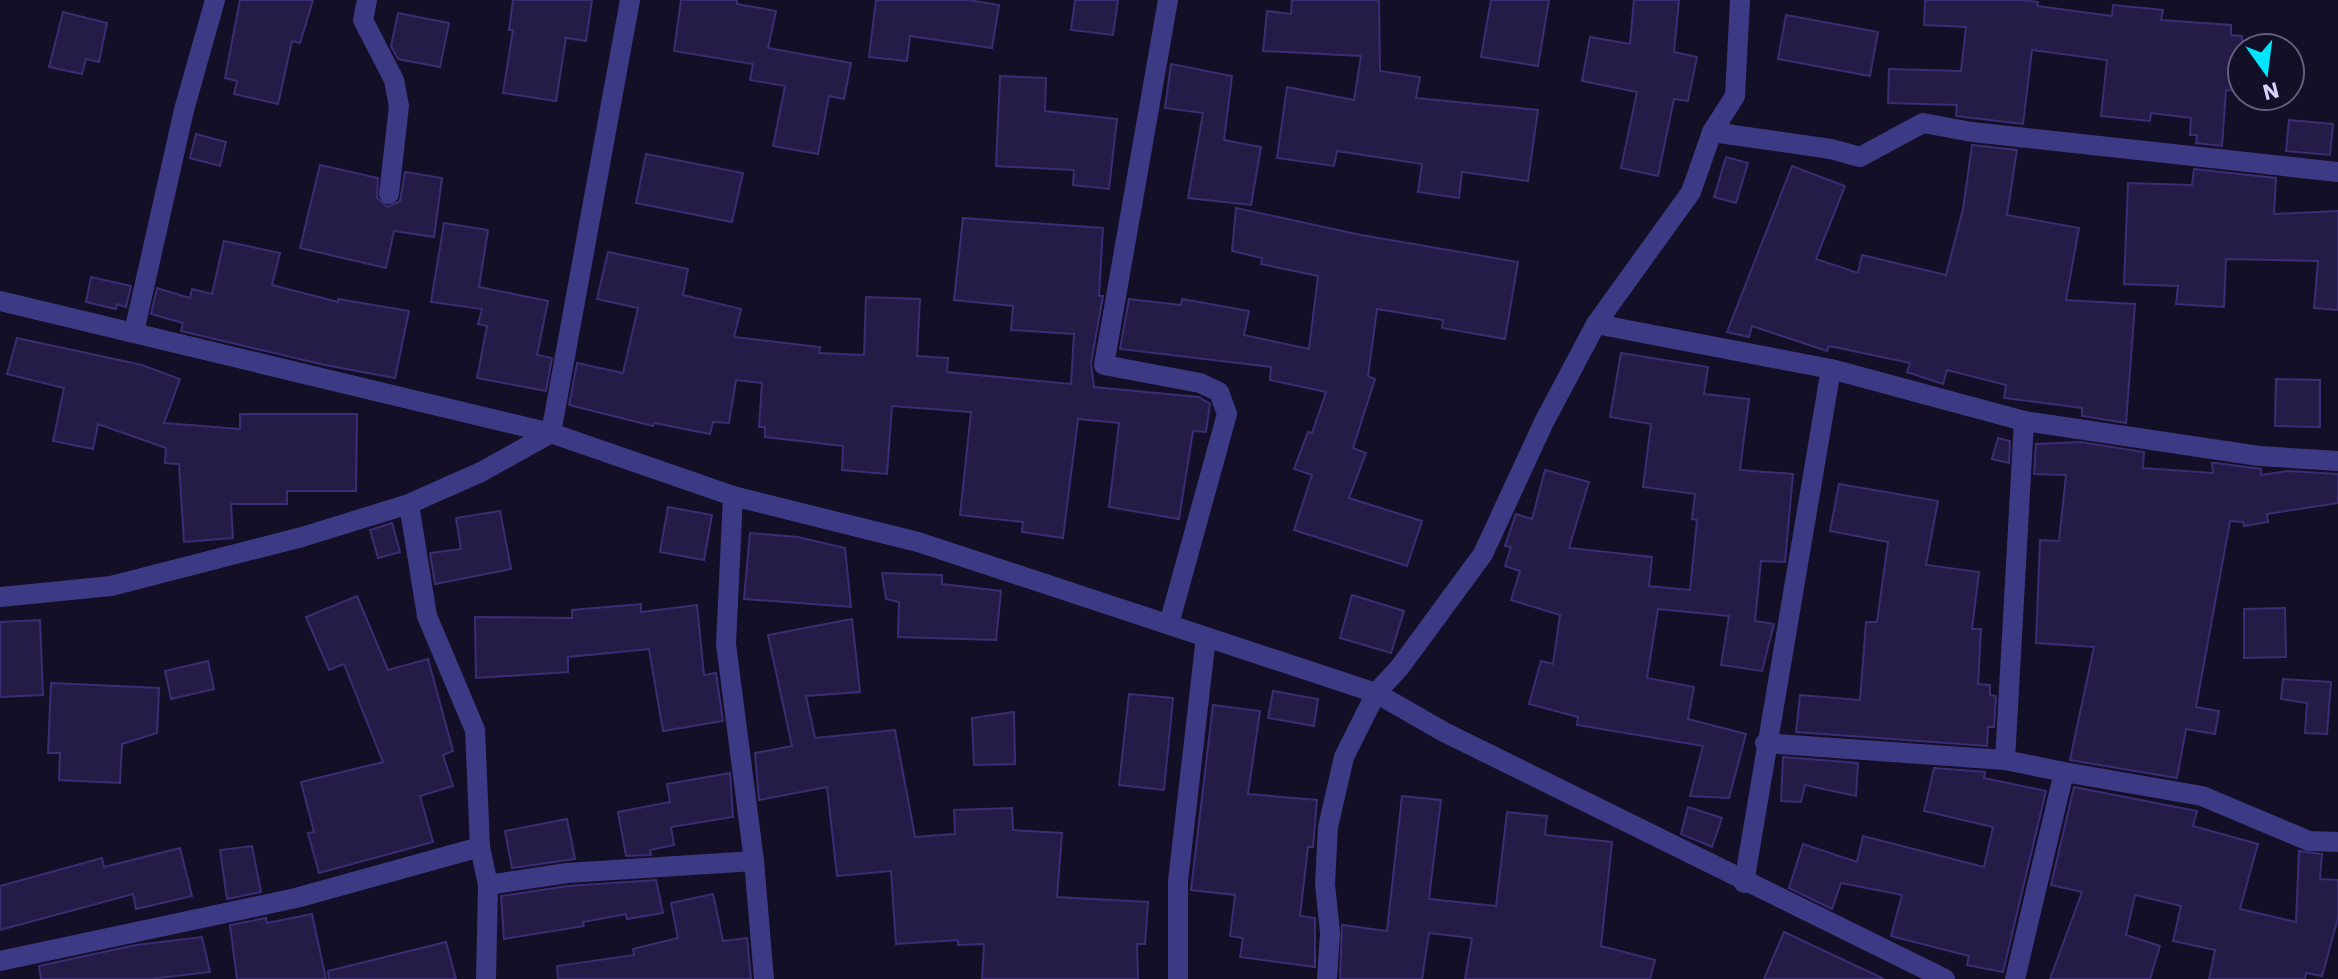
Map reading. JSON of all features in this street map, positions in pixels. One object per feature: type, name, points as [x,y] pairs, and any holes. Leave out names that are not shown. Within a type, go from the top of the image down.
[{"type":"street","points":[[134,332],[184,110],[215,0]]},
{"type":"street","points":[[367,0],[363,20],[394,80],[399,106],[389,194]]},
{"type":"street","points":[[551,433],[630,0]]},
{"type":"street","points":[[1168,0],[1104,365],[1200,383],[1219,392],[1227,414],[1169,624]]},
{"type":"street","points":[[1327,979],[1330,933],[1325,884],[1328,827],[1344,757],[1376,693],[1400,667],[1483,554],[1544,422],[1596,324],[1691,192],[1712,132],[1735,96],[1740,0]]},
{"type":"street","points":[[1712,132],[1831,149],[1860,157],[1923,123],[1972,132],[2338,172]]},
{"type":"street","points":[[0,301],[551,433],[733,496],[918,542],[1376,693],[1444,732],[1595,804],[1744,883],[1945,979]]},
{"type":"street","points":[[1596,324],[1831,369],[2024,421],[2259,456],[2338,461]]},
{"type":"street","points":[[1744,883],[1765,743],[1795,589],[1831,369]]},
{"type":"street","points":[[2005,760],[2024,421]]},
{"type":"street","points":[[0,597],[111,586],[302,537],[409,504],[481,472],[551,433]]},
{"type":"street","points":[[733,496],[726,644],[754,861],[764,979]]},
{"type":"street","points":[[409,504],[427,616],[475,730],[480,847],[488,885],[486,979]]},
{"type":"street","points":[[1178,979],[1178,881],[1206,637]]},
{"type":"street","points":[[1765,743],[2005,760],[2202,796],[2309,841],[2338,842]]},
{"type":"street","points":[[2015,979],[2064,772]]},
{"type":"street","points":[[0,961],[296,898],[480,847]]},
{"type":"street","points":[[488,885],[567,873],[754,861]]},
{"type":"building","points":[[240,0],[313,0],[300,43],[292,41],[278,104],[234,94],[237,81],[225,78]]},
{"type":"building","points":[[513,0],[592,0],[586,41],[566,38],[556,101],[503,93],[513,30],[509,30]]},
{"type":"building","points":[[681,0],[737,0],[737,4],[776,11],[768,48],[851,63],[844,99],[829,96],[818,154],[773,146],[785,86],[750,80],[753,64],[674,51]]},
{"type":"building","points":[[876,0],[968,0],[999,5],[992,48],[910,36],[907,61],[869,57]]},
{"type":"building","points":[[1075,0],[1118,0],[1113,35],[1071,30]]},
{"type":"building","points":[[1292,0],[1379,0],[1380,71],[1420,77],[1416,98],[1538,110],[1528,181],[1462,172],[1459,198],[1418,192],[1422,164],[1337,151],[1334,166],[1277,158],[1287,87],[1354,100],[1361,56],[1263,51],[1267,11],[1291,14]]},
{"type":"building","points":[[1491,0],[1549,0],[1538,66],[1481,57]]},
{"type":"building","points":[[1634,0],[1679,0],[1674,52],[1697,57],[1688,101],[1674,99],[1658,176],[1621,168],[1637,92],[1582,81],[1590,37],[1630,44]]},
{"type":"building","points":[[1925,0],[2021,0],[2038,2],[2037,6],[2112,16],[2113,5],[2163,10],[2161,20],[2231,25],[2231,32],[2226,32],[2222,146],[2196,143],[2197,135],[2190,135],[2191,118],[2151,113],[2150,121],[2101,116],[2107,60],[2032,50],[2023,124],[1956,116],[1957,105],[1888,103],[1889,69],[1961,71],[1966,27],[1924,25]]},
{"type":"building","points":[[63,12],[107,23],[99,62],[86,59],[82,74],[49,67]]},
{"type":"building","points":[[398,13],[449,23],[440,67],[398,59],[391,46]]},
{"type":"building","points":[[1786,15],[1878,32],[1870,76],[1778,59]]},
{"type":"building","points":[[1171,64],[1232,76],[1224,140],[1261,147],[1251,205],[1188,198],[1203,113],[1165,108]]},
{"type":"building","points":[[1000,76],[1046,78],[1045,111],[1117,119],[1109,189],[1073,185],[1074,170],[996,166]]},
{"type":"building","points":[[2289,120],[2333,124],[2330,155],[2286,151]]},
{"type":"building","points":[[196,134],[226,142],[220,166],[190,158]]},
{"type":"building","points":[[1972,145],[2017,150],[2007,215],[2079,228],[2066,300],[2135,304],[2126,423],[2082,416],[2082,408],[2004,398],[2006,385],[1947,370],[1943,384],[1907,372],[1910,363],[1829,346],[1827,351],[1752,326],[1749,337],[1727,332],[1792,166],[1845,186],[1816,259],[1858,273],[1862,255],[1946,275],[1963,209]]},
{"type":"building","points":[[646,154],[743,173],[732,222],[636,203]]},
{"type":"building","points":[[1726,157],[1748,163],[1736,203],[1714,197]]},
{"type":"building","points":[[320,165],[378,178],[377,198],[388,207],[400,201],[405,172],[442,178],[434,237],[394,231],[386,268],[300,248]]},
{"type":"building","points":[[2194,169],[2276,178],[2274,214],[2338,211],[2338,310],[2314,308],[2318,261],[2226,259],[2224,307],[2176,304],[2178,286],[2124,284],[2128,183],[2192,185]]},
{"type":"building","points":[[1236,208],[1361,235],[1518,262],[1505,339],[1442,328],[1443,320],[1377,309],[1368,376],[1375,379],[1353,448],[1366,453],[1349,498],[1422,521],[1407,566],[1294,530],[1312,475],[1294,469],[1308,432],[1312,433],[1326,392],[1270,380],[1271,367],[1120,349],[1129,299],[1181,305],[1182,299],[1249,311],[1244,335],[1309,349],[1318,276],[1261,264],[1262,258],[1232,251]]},
{"type":"building","points":[[963,218],[1103,228],[1099,296],[1103,296],[1091,363],[1094,387],[1199,397],[1210,404],[1206,432],[1193,431],[1179,519],[1109,507],[1119,423],[1078,419],[1063,538],[1022,532],[1023,522],[960,515],[971,412],[892,406],[887,474],[842,470],[843,446],[765,437],[765,427],[759,427],[762,383],[736,380],[729,423],[713,422],[710,434],[654,423],[653,426],[569,405],[577,363],[623,373],[638,308],[597,299],[608,252],[688,269],[683,295],[741,309],[734,337],[820,347],[819,353],[864,355],[866,297],[920,299],[917,356],[948,358],[947,372],[1071,384],[1074,334],[1011,330],[1013,306],[954,300]]},
{"type":"building","points":[[444,223],[488,230],[479,287],[548,301],[537,355],[552,358],[546,391],[477,378],[487,326],[478,324],[482,309],[431,302]]},
{"type":"building","points":[[224,241],[280,253],[272,285],[338,302],[338,299],[409,311],[395,378],[181,331],[183,323],[151,314],[157,288],[190,298],[192,289],[212,294]]},
{"type":"building","points":[[91,277],[131,286],[126,307],[117,304],[116,309],[86,302]]},
{"type":"building","points":[[17,338],[142,365],[180,379],[164,423],[240,429],[240,414],[357,414],[356,491],[287,491],[287,504],[231,504],[233,538],[184,542],[179,464],[165,463],[166,448],[98,424],[93,449],[53,441],[64,388],[7,374]]},
{"type":"building","points":[[1621,353],[1708,367],[1704,394],[1749,399],[1740,470],[1793,474],[1785,562],[1761,561],[1755,621],[1774,624],[1762,671],[1721,665],[1729,616],[1658,609],[1647,678],[1694,687],[1688,719],[1746,734],[1729,798],[1690,796],[1703,746],[1577,725],[1578,717],[1529,704],[1541,661],[1553,664],[1560,615],[1511,600],[1520,571],[1505,566],[1511,547],[1505,546],[1516,514],[1532,519],[1545,470],[1589,482],[1569,548],[1652,557],[1649,586],[1690,590],[1697,520],[1692,519],[1695,494],[1643,487],[1651,424],[1610,417]]},
{"type":"building","points":[[2276,379],[2320,380],[2320,427],[2275,426]]},
{"type":"building","points":[[1998,438],[2010,441],[2009,463],[1992,459]]},
{"type":"building","points":[[2080,442],[2144,452],[2143,468],[2213,473],[2212,463],[2216,463],[2261,469],[2261,475],[2288,471],[2338,474],[2338,503],[2267,514],[2268,522],[2244,526],[2243,522],[2230,521],[2196,707],[2219,711],[2215,734],[2186,729],[2177,778],[2070,760],[2094,647],[2036,643],[2040,540],[2059,541],[2066,475],[2034,474],[2036,444]]},
{"type":"building","points":[[1839,484],[1938,501],[1926,565],[1979,572],[1972,629],[1981,629],[1978,684],[1990,685],[1990,695],[1996,696],[1994,727],[1988,727],[1987,746],[1796,732],[1800,695],[1860,700],[1866,622],[1877,622],[1888,542],[1830,531]]},
{"type":"building","points":[[668,507],[712,515],[704,560],[660,552]]},
{"type":"building","points":[[500,511],[511,569],[435,584],[430,553],[461,549],[456,518]]},
{"type":"building","points":[[392,523],[400,552],[378,558],[370,530]]},
{"type":"building","points":[[750,533],[798,537],[845,548],[851,607],[744,599]]},
{"type":"building","points":[[882,573],[942,575],[942,584],[1001,591],[996,640],[898,637],[899,602],[886,599]]},
{"type":"building","points":[[1352,595],[1404,611],[1391,653],[1340,638]]},
{"type":"building","points":[[357,596],[388,670],[428,659],[453,751],[443,755],[453,786],[420,796],[433,842],[319,873],[308,833],[314,832],[301,782],[383,762],[344,664],[329,670],[306,617]]},
{"type":"building","points":[[641,604],[641,612],[697,605],[704,675],[716,673],[723,721],[663,731],[649,649],[568,657],[568,672],[476,678],[475,617],[572,618],[572,610]]},
{"type":"building","points":[[2285,608],[2286,657],[2244,658],[2244,609]]},
{"type":"building","points":[[852,619],[860,692],[806,696],[815,738],[895,730],[915,837],[955,834],[954,810],[1012,808],[1013,830],[1062,833],[1057,897],[1148,902],[1145,944],[1137,944],[1138,979],[982,979],[984,944],[958,945],[958,940],[896,944],[891,871],[837,876],[827,787],[759,800],[755,753],[792,746],[768,635]]},
{"type":"building","points":[[40,620],[43,695],[0,697],[0,622]]},
{"type":"building","points":[[208,661],[214,689],[171,699],[165,671]]},
{"type":"building","points":[[2283,679],[2331,682],[2327,734],[2305,733],[2307,703],[2281,699]]},
{"type":"building","points":[[51,683],[159,688],[157,733],[122,744],[120,783],[59,780],[60,753],[48,753]]},
{"type":"building","points":[[1273,691],[1318,699],[1314,726],[1268,718]]},
{"type":"building","points":[[1129,694],[1173,698],[1164,790],[1119,785]]},
{"type":"building","points":[[1213,705],[1260,711],[1248,794],[1317,800],[1313,847],[1308,847],[1300,916],[1315,918],[1315,967],[1240,957],[1243,938],[1230,936],[1235,895],[1191,890]]},
{"type":"building","points":[[1014,712],[1015,764],[974,765],[972,718]]},
{"type":"building","points":[[1783,757],[1858,763],[1856,796],[1805,785],[1801,802],[1781,801]]},
{"type":"building","points":[[1934,768],[1985,772],[1984,778],[2046,791],[2003,972],[1967,965],[1969,956],[1891,936],[1902,895],[1841,883],[1832,909],[1789,888],[1803,844],[1857,862],[1863,836],[1984,867],[1993,827],[1924,811]]},
{"type":"building","points":[[730,773],[733,817],[671,827],[674,845],[650,850],[651,855],[626,856],[618,812],[670,802],[667,784]]},
{"type":"building","points":[[2074,787],[2197,811],[2193,826],[2258,844],[2240,909],[2296,922],[2299,851],[2322,854],[2320,879],[2338,880],[2338,918],[2322,976],[2306,973],[2305,979],[2209,979],[2215,950],[2173,941],[2181,906],[2135,895],[2126,935],[2160,946],[2150,979],[2050,979],[2082,892],[2051,885]]},
{"type":"building","points":[[1402,796],[1441,800],[1429,899],[1496,906],[1507,812],[1547,816],[1545,835],[1612,842],[1601,946],[1655,960],[1650,979],[1465,979],[1472,938],[1429,933],[1422,979],[1340,979],[1342,925],[1387,931]]},
{"type":"building","points":[[1688,807],[1722,818],[1712,847],[1681,834]]},
{"type":"building","points":[[567,819],[575,859],[512,868],[505,831]]},
{"type":"building","points":[[252,846],[261,892],[227,899],[220,850]]},
{"type":"building","points":[[180,848],[192,896],[136,909],[133,894],[0,930],[0,886],[102,858],[104,867]]},
{"type":"building","points":[[656,880],[663,913],[627,919],[626,914],[583,922],[584,926],[504,939],[501,896],[568,886]]},
{"type":"building","points":[[713,894],[723,941],[747,938],[751,979],[558,979],[557,966],[634,955],[633,949],[678,938],[671,903]]},
{"type":"building","points":[[312,914],[326,979],[237,979],[230,925],[266,918],[267,923]]},
{"type":"building","points":[[1784,932],[1884,979],[1764,979]]},
{"type":"building","points":[[202,937],[210,972],[150,979],[41,979],[39,966],[136,945]]},
{"type":"building","points":[[446,942],[456,979],[329,979],[328,971]]}]
